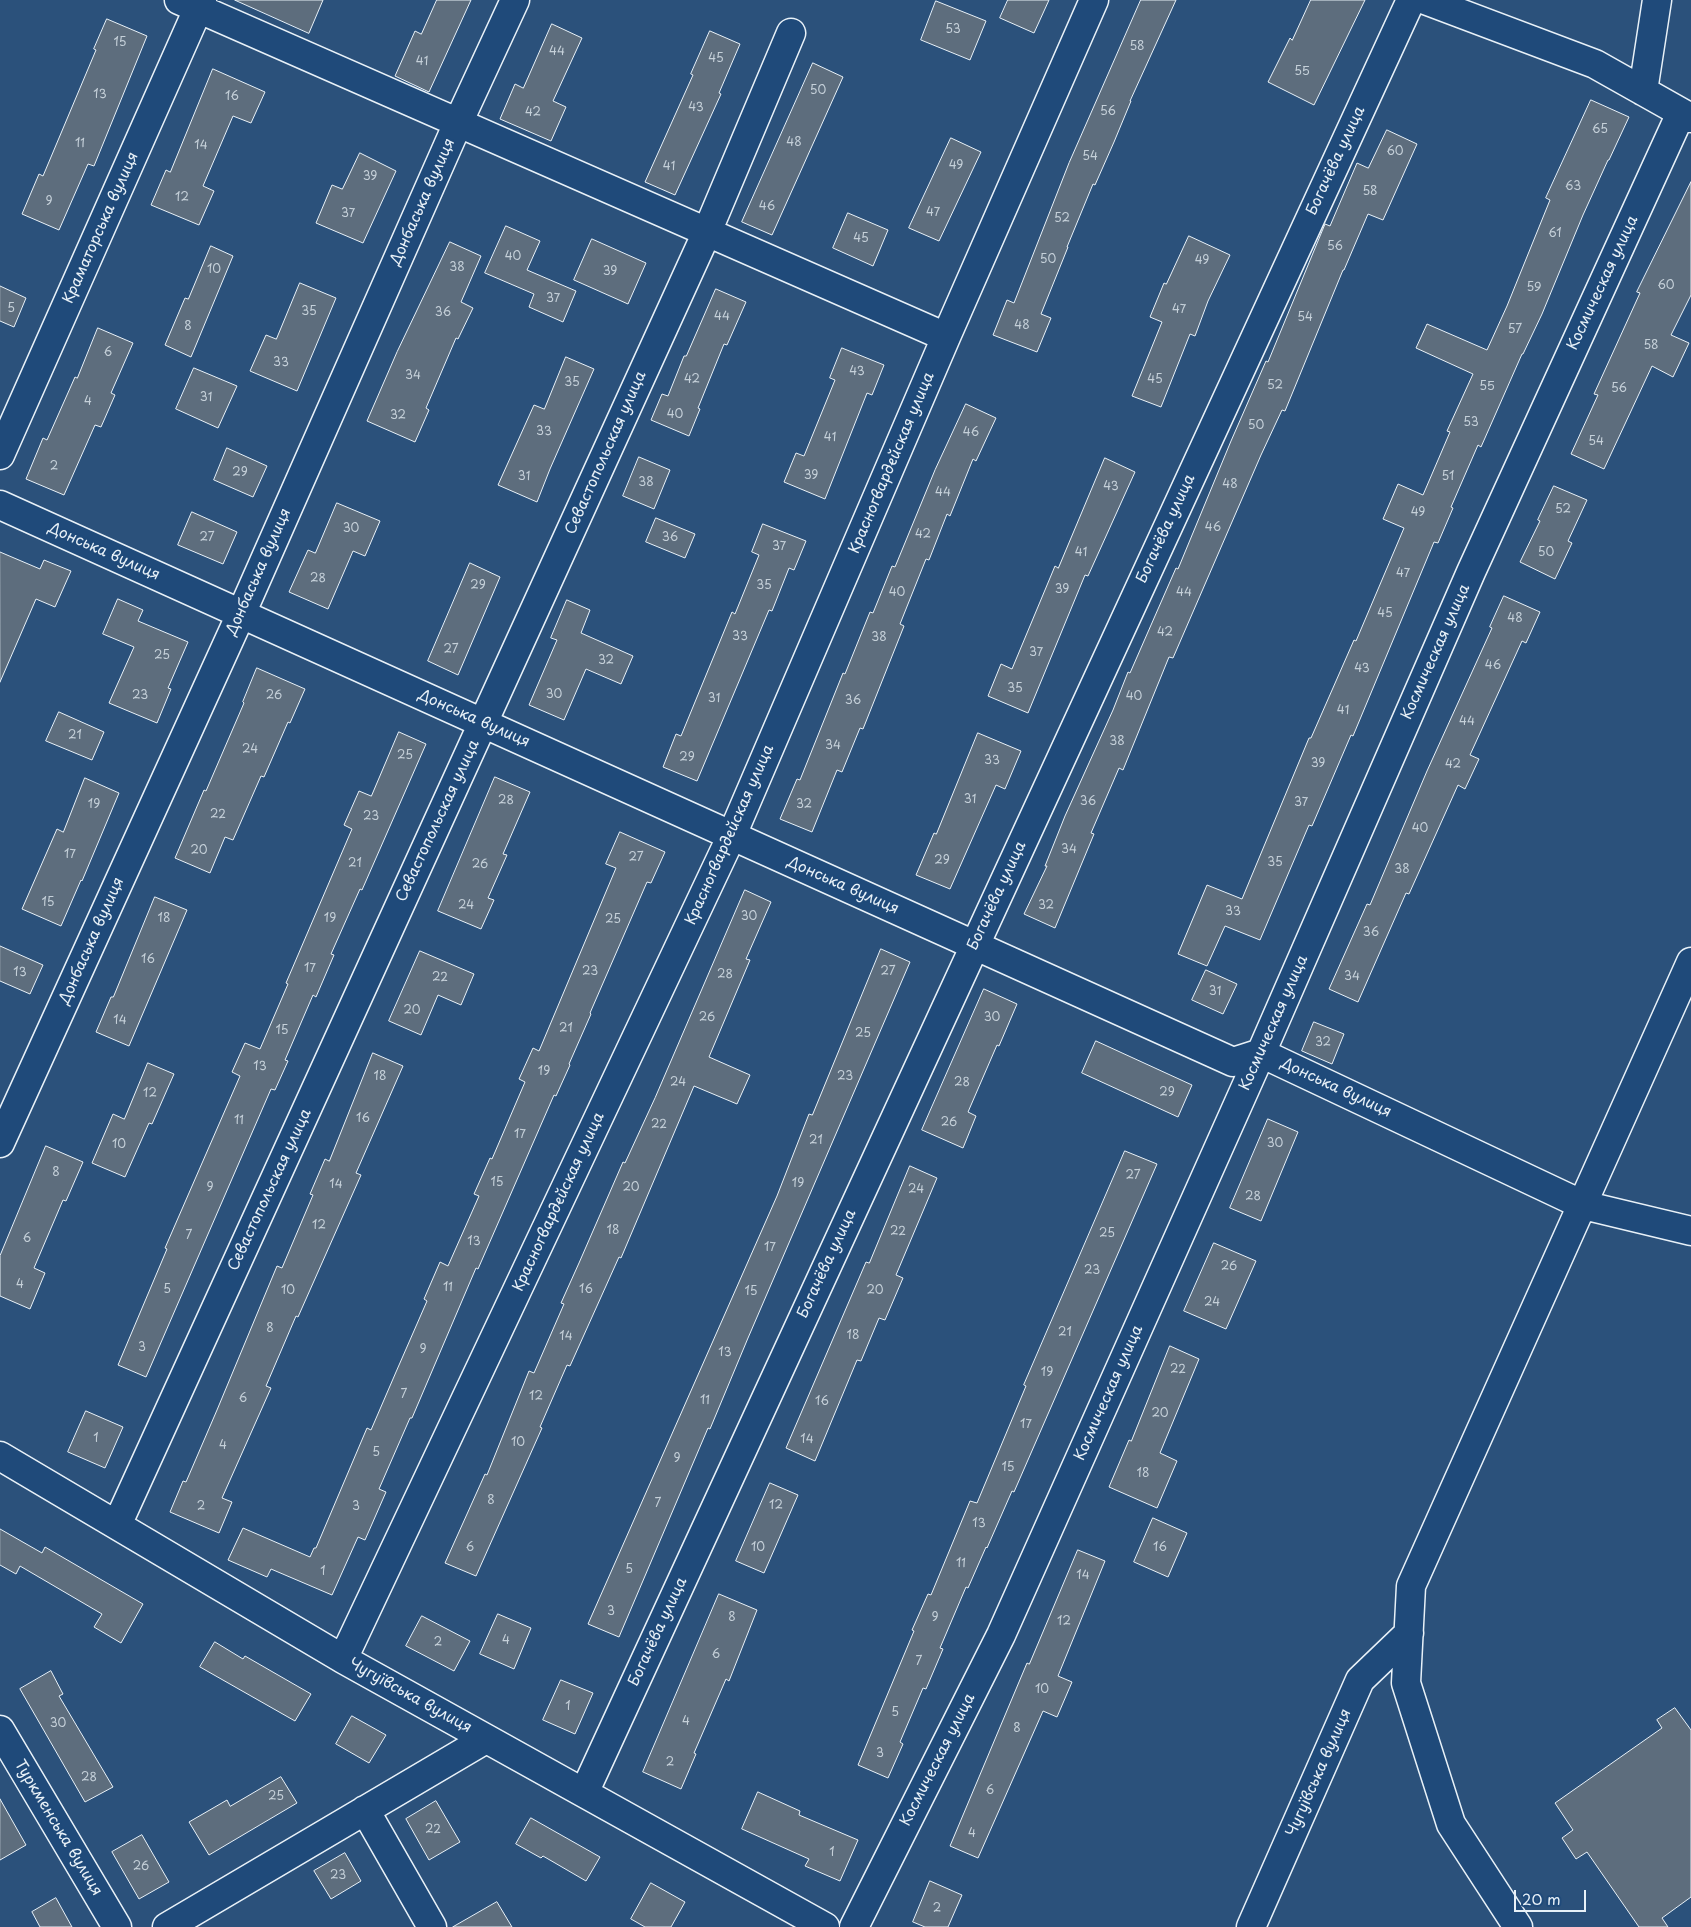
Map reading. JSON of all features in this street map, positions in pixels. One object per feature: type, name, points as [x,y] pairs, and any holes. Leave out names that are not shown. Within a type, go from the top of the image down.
[{"type":"street","name":"Донбаська вулиця","points":[[0,1143],[241,614],[458,122],[515,0]]},
{"type":"street","name":"Красногвардейская улица","points":[[343,1659],[732,835],[946,337],[1094,0]]},
{"type":"street","name":"Богачёва улица","points":[[584,1793],[1410,0]]},
{"type":"street","points":[[1425,0],[1595,64],[1686,116]]},
{"type":"street","points":[[1643,91],[1657,0]]},
{"type":"street","points":[[193,3],[946,337]]},
{"type":"street","name":"Краматорська вулиця","points":[[0,455],[193,3]]},
{"type":"street","name":"Севастопольская улица","points":[[116,1525],[707,232],[791,32]]},
{"type":"street","name":"Космическая улица","points":[[854,1927],[1001,1635],[1261,1053],[1471,572],[1686,116]]},
{"type":"street","name":"Донська вулиця","points":[[0,505],[1233,1062],[1261,1053],[1583,1205],[1691,1231]]},
{"type":"street","points":[[1518,1927],[1451,1824],[1406,1683],[1411,1586],[1691,962]]},
{"type":"street","name":"Чугуївська вулиця","points":[[0,1456],[343,1659],[825,1927]]},
{"type":"street","name":"Чугуївська вулиця","points":[[1251,1927],[1360,1680],[1409,1632]]},
{"type":"street","name":"Туркменська вулиця","points":[[0,1730],[117,1927]]},
{"type":"street","points":[[167,1927],[486,1739]]},
{"type":"street","points":[[364,1810],[432,1927]]},
{"type":"building","points":[[235,0],[323,0],[309,33]]},
{"type":"building","points":[[437,0],[471,0],[429,92],[395,76],[415,31],[421,34]]},
{"type":"building","points":[[1008,0],[1049,0],[1034,33],[1000,18]]},
{"type":"building","points":[[1141,0],[1176,0],[1130,101],[1095,185],[1093,184],[1067,247],[1041,314],[1051,318],[1037,352],[993,335],[1007,300],[1014,303],[1069,163]]},
{"type":"building","points":[[1311,0],[1365,0],[1314,105],[1268,82],[1290,38],[1292,40]]},
{"type":"building","points":[[936,1],[986,21],[970,60],[921,40]]},
{"type":"building","points":[[107,19],[147,36],[94,166],[88,164],[59,230],[22,214],[39,174],[43,176],[96,50],[94,49]]},
{"type":"building","points":[[552,24],[582,38],[553,101],[566,107],[551,141],[500,119],[515,84],[523,88]]},
{"type":"building","points":[[710,31],[740,44],[719,93],[721,94],[675,195],[645,182],[693,75],[691,74]]},
{"type":"building","points":[[813,63],[843,77],[772,235],[742,222]]},
{"type":"building","points":[[213,69],[265,92],[251,123],[233,116],[203,186],[214,191],[199,225],[151,205],[166,170],[170,172]]},
{"type":"building","points":[[1591,100],[1629,117],[1583,215],[1542,314],[1522,354],[1481,447],[1478,445],[1451,507],[1453,508],[1438,543],[1434,542],[1353,736],[1351,735],[1312,826],[1309,825],[1260,940],[1225,926],[1207,966],[1178,954],[1207,885],[1242,899],[1309,738],[1311,738],[1354,640],[1356,641],[1404,528],[1383,519],[1398,484],[1423,495],[1450,432],[1447,431],[1473,374],[1416,348],[1427,324],[1487,350],[1550,200],[1546,198]]},
{"type":"building","points":[[1387,130],[1417,144],[1383,220],[1368,214],[1285,411],[1282,410],[1261,455],[1173,658],[1169,657],[1123,770],[1119,768],[1091,833],[1094,834],[1055,928],[1024,914],[1047,866],[1045,866],[1065,816],[1128,672],[1130,673],[1176,568],[1178,569],[1231,441],[1266,361],[1268,362],[1325,224],[1330,226],[1357,163],[1368,168]]},
{"type":"building","points":[[951,138],[981,152],[939,241],[909,228]]},
{"type":"building","points":[[360,153],[396,171],[363,243],[316,223],[332,185],[342,189]]},
{"type":"building","points":[[1691,182],[1691,295],[1671,335],[1689,343],[1673,377],[1652,366],[1604,469],[1571,454],[1598,395],[1594,394],[1640,293],[1637,292]]},
{"type":"building","points":[[848,213],[888,230],[873,266],[833,248]]},
{"type":"building","points":[[506,226],[540,241],[527,270],[576,291],[563,322],[529,307],[534,294],[485,273]]},
{"type":"building","points":[[1189,236],[1230,255],[1208,301],[1195,336],[1190,334],[1161,407],[1132,396],[1162,322],[1150,317],[1164,283],[1166,284]]},
{"type":"building","points":[[592,239],[646,263],[628,304],[574,280]]},
{"type":"building","points":[[450,242],[481,256],[461,302],[473,308],[458,339],[456,338],[426,408],[429,410],[415,442],[367,421],[397,352]]},
{"type":"building","points":[[211,246],[233,256],[191,357],[165,345],[185,298],[188,299]]},
{"type":"building","points":[[300,283],[336,298],[297,391],[250,371],[266,335],[276,339]]},
{"type":"building","points":[[0,286],[26,298],[14,327],[0,321]]},
{"type":"building","points":[[716,289],[746,302],[727,345],[724,344],[698,408],[700,409],[689,436],[651,420],[662,394],[668,396],[684,356],[686,356]]},
{"type":"building","points":[[98,328],[133,343],[111,393],[115,395],[101,427],[95,425],[64,495],[26,479],[43,438],[47,440],[75,377],[77,378]]},
{"type":"building","points":[[842,348],[884,365],[872,395],[867,393],[825,499],[784,482],[796,453],[804,456],[835,380],[830,378]]},
{"type":"building","points":[[566,357],[594,369],[537,502],[498,485],[534,405],[544,409]]},
{"type":"building","points":[[194,368],[237,386],[218,428],[176,409]]},
{"type":"building","points":[[966,404],[996,418],[976,461],[973,459],[950,516],[947,514],[929,560],[926,559],[900,624],[904,626],[863,729],[860,728],[842,772],[837,770],[812,832],[780,819],[797,779],[800,780],[870,612],[873,613],[892,566],[895,567],[935,470]]},
{"type":"building","points":[[227,448],[267,466],[253,497],[214,480]]},
{"type":"building","points":[[639,457],[670,470],[654,509],[623,496]]},
{"type":"building","points":[[1105,458],[1135,472],[1088,576],[1085,575],[1028,713],[988,696],[1001,664],[1012,669],[1055,566],[1058,568]]},
{"type":"building","points":[[1554,486],[1587,500],[1568,541],[1572,543],[1555,579],[1520,562],[1540,521],[1538,520]]},
{"type":"building","points":[[337,503],[380,521],[365,556],[353,551],[328,609],[289,592],[308,550],[315,553]]},
{"type":"building","points":[[192,512],[237,532],[223,564],[178,545]]},
{"type":"building","points":[[656,518],[695,534],[685,558],[646,542]]},
{"type":"building","points":[[763,524],[806,541],[794,570],[789,568],[772,611],[769,610],[697,781],[663,767],[676,734],[681,736],[732,612],[735,614],[759,555],[752,552]]},
{"type":"building","points":[[0,552],[40,569],[44,560],[71,571],[55,607],[36,599],[0,682]]},
{"type":"building","points":[[470,563],[500,577],[458,675],[428,661]]},
{"type":"building","points":[[1504,596],[1540,612],[1526,643],[1522,641],[1470,755],[1479,759],[1465,789],[1458,785],[1409,894],[1406,893],[1358,1002],[1329,989],[1367,904],[1370,905],[1427,771],[1492,628],[1490,627]]},
{"type":"building","points":[[118,599],[143,610],[138,621],[188,642],[168,688],[171,689],[157,723],[109,703],[134,647],[103,634]]},
{"type":"building","points":[[567,600],[590,610],[581,633],[633,656],[621,684],[586,669],[564,720],[529,705],[557,640],[551,638]]},
{"type":"building","points":[[257,668],[305,689],[264,777],[261,776],[233,840],[225,837],[210,873],[175,858],[244,703]]},
{"type":"building","points":[[59,712],[104,732],[92,760],[46,741]]},
{"type":"building","points":[[399,732],[426,744],[362,890],[360,889],[331,954],[334,955],[316,997],[313,995],[285,1060],[288,1061],[275,1090],[271,1089],[146,1377],[118,1365],[167,1249],[165,1248],[240,1076],[232,1072],[245,1043],[260,1049],[352,829],[344,825],[359,791],[371,796]]},
{"type":"building","points":[[978,733],[1021,751],[1005,789],[996,785],[950,889],[916,875],[934,833],[936,834]]},
{"type":"building","points":[[495,777],[530,792],[503,854],[507,855],[488,898],[494,900],[481,929],[438,911]]},
{"type":"building","points":[[85,778],[119,793],[61,926],[22,909],[57,829],[63,832]]},
{"type":"building","points":[[620,832],[665,852],[651,883],[647,882],[590,1013],[570,1065],[556,1096],[554,1095],[478,1269],[476,1268],[412,1418],[410,1418],[379,1489],[386,1492],[365,1540],[358,1537],[332,1595],[271,1569],[267,1577],[228,1560],[243,1528],[310,1557],[314,1548],[316,1548],[367,1428],[371,1430],[427,1301],[424,1299],[440,1262],[448,1266],[479,1196],[474,1194],[490,1158],[492,1159],[525,1082],[519,1079],[533,1048],[539,1051],[616,868],[606,864]]},
{"type":"building","points":[[745,890],[771,902],[746,959],[750,960],[709,1057],[750,1075],[737,1104],[694,1086],[621,1258],[619,1257],[570,1366],[567,1365],[540,1427],[542,1428],[476,1576],[445,1563],[485,1474],[487,1475],[529,1371],[534,1373],[564,1304],[561,1303],[623,1162],[625,1163],[655,1098]]},
{"type":"building","points":[[155,897],[187,910],[129,1046],[96,1032],[111,997],[113,997]]},
{"type":"building","points":[[0,946],[43,965],[30,994],[0,981]]},
{"type":"building","points":[[881,949],[910,962],[619,1637],[588,1624],[777,1196],[809,1114],[812,1115]]},
{"type":"building","points":[[420,951],[474,974],[461,1005],[438,995],[421,1035],[389,1021]]},
{"type":"building","points":[[1206,970],[1237,984],[1223,1014],[1192,1000]]},
{"type":"building","points":[[984,989],[1017,1004],[968,1112],[976,1116],[963,1148],[922,1130]]},
{"type":"building","points":[[1314,1022],[1344,1034],[1332,1064],[1302,1051]]},
{"type":"building","points":[[1096,1041],[1192,1085],[1178,1117],[1082,1073]]},
{"type":"building","points":[[373,1053],[403,1066],[356,1173],[361,1175],[266,1386],[271,1388],[222,1498],[232,1502],[219,1533],[170,1512],[183,1481],[186,1482],[277,1266],[282,1268],[313,1195],[310,1194],[325,1159],[329,1161]]},
{"type":"building","points":[[148,1063],[174,1074],[152,1124],[149,1123],[125,1177],[92,1163],[113,1114],[124,1119]]},
{"type":"building","points":[[1268,1119],[1298,1132],[1261,1221],[1230,1208]]},
{"type":"building","points":[[46,1146],[83,1162],[66,1201],[63,1200],[34,1268],[45,1273],[30,1309],[0,1296],[0,1256]]},
{"type":"building","points":[[1125,1151],[1157,1164],[1014,1492],[1012,1491],[968,1588],[966,1587],[940,1648],[943,1649],[926,1689],[923,1688],[900,1742],[903,1744],[888,1778],[858,1765],[914,1631],[912,1630],[928,1594],[931,1595],[970,1501],[977,1503],[1026,1386],[1024,1385]]},
{"type":"building","points":[[910,1166],[937,1178],[896,1275],[903,1278],[885,1320],[879,1318],[861,1361],[857,1360],[815,1461],[786,1448],[866,1262],[869,1263]]},
{"type":"building","points":[[1214,1243],[1256,1261],[1226,1329],[1184,1311]]},
{"type":"building","points":[[1170,1346],[1199,1359],[1160,1453],[1177,1461],[1157,1508],[1109,1487],[1129,1440],[1131,1441]]},
{"type":"building","points":[[86,1411],[123,1427],[105,1468],[68,1452]]},
{"type":"building","points":[[770,1483],[798,1495],[764,1573],[736,1561]]},
{"type":"building","points":[[1153,1518],[1187,1533],[1168,1577],[1134,1562]]},
{"type":"building","points":[[0,1529],[42,1553],[45,1547],[143,1604],[121,1643],[94,1627],[102,1614],[20,1566],[16,1574],[0,1565]]},
{"type":"building","points":[[1078,1550],[1105,1561],[1058,1676],[1072,1682],[1057,1717],[1043,1711],[978,1858],[950,1846],[1027,1663],[1029,1664]]},
{"type":"building","points":[[719,1594],[757,1610],[729,1681],[726,1679],[694,1753],[696,1754],[681,1789],[643,1772]]},
{"type":"building","points":[[498,1614],[531,1628],[514,1669],[480,1654]]},
{"type":"building","points":[[422,1616],[470,1641],[454,1671],[406,1646]]},
{"type":"building","points":[[215,1642],[243,1659],[245,1656],[311,1694],[295,1721],[200,1667]]},
{"type":"building","points":[[51,1671],[63,1694],[59,1696],[113,1787],[85,1802],[20,1689]]},
{"type":"building","points":[[561,1680],[593,1693],[575,1734],[543,1720]]},
{"type":"building","points":[[1675,1708],[1691,1730],[1691,1897],[1662,1918],[1668,1927],[1639,1927],[1587,1852],[1576,1859],[1562,1838],[1573,1830],[1555,1803],[1662,1728],[1657,1720]]},
{"type":"building","points":[[352,1716],[386,1735],[369,1763],[336,1744]]},
{"type":"building","points":[[281,1777],[297,1803],[209,1855],[189,1822],[227,1800],[230,1806]]},
{"type":"building","points":[[758,1792],[800,1811],[799,1815],[858,1840],[840,1881],[805,1866],[809,1859],[742,1829]]},
{"type":"building","points":[[0,1799],[26,1845],[0,1860]]},
{"type":"building","points":[[436,1801],[460,1842],[429,1860],[406,1819]]},
{"type":"building","points":[[531,1818],[600,1857],[586,1881],[543,1856],[541,1858],[516,1844]]},
{"type":"building","points":[[142,1835],[169,1882],[139,1899],[112,1852]]},
{"type":"building","points":[[345,1853],[361,1881],[331,1899],[314,1871]]},
{"type":"building","points":[[930,1881],[962,1895],[948,1927],[925,1927],[913,1922]]},
{"type":"building","points":[[651,1883],[685,1902],[671,1927],[645,1927],[631,1919]]},
{"type":"building","points":[[56,1898],[72,1927],[40,1927],[32,1912]]},
{"type":"building","points":[[497,1902],[512,1927],[453,1927]]}]
